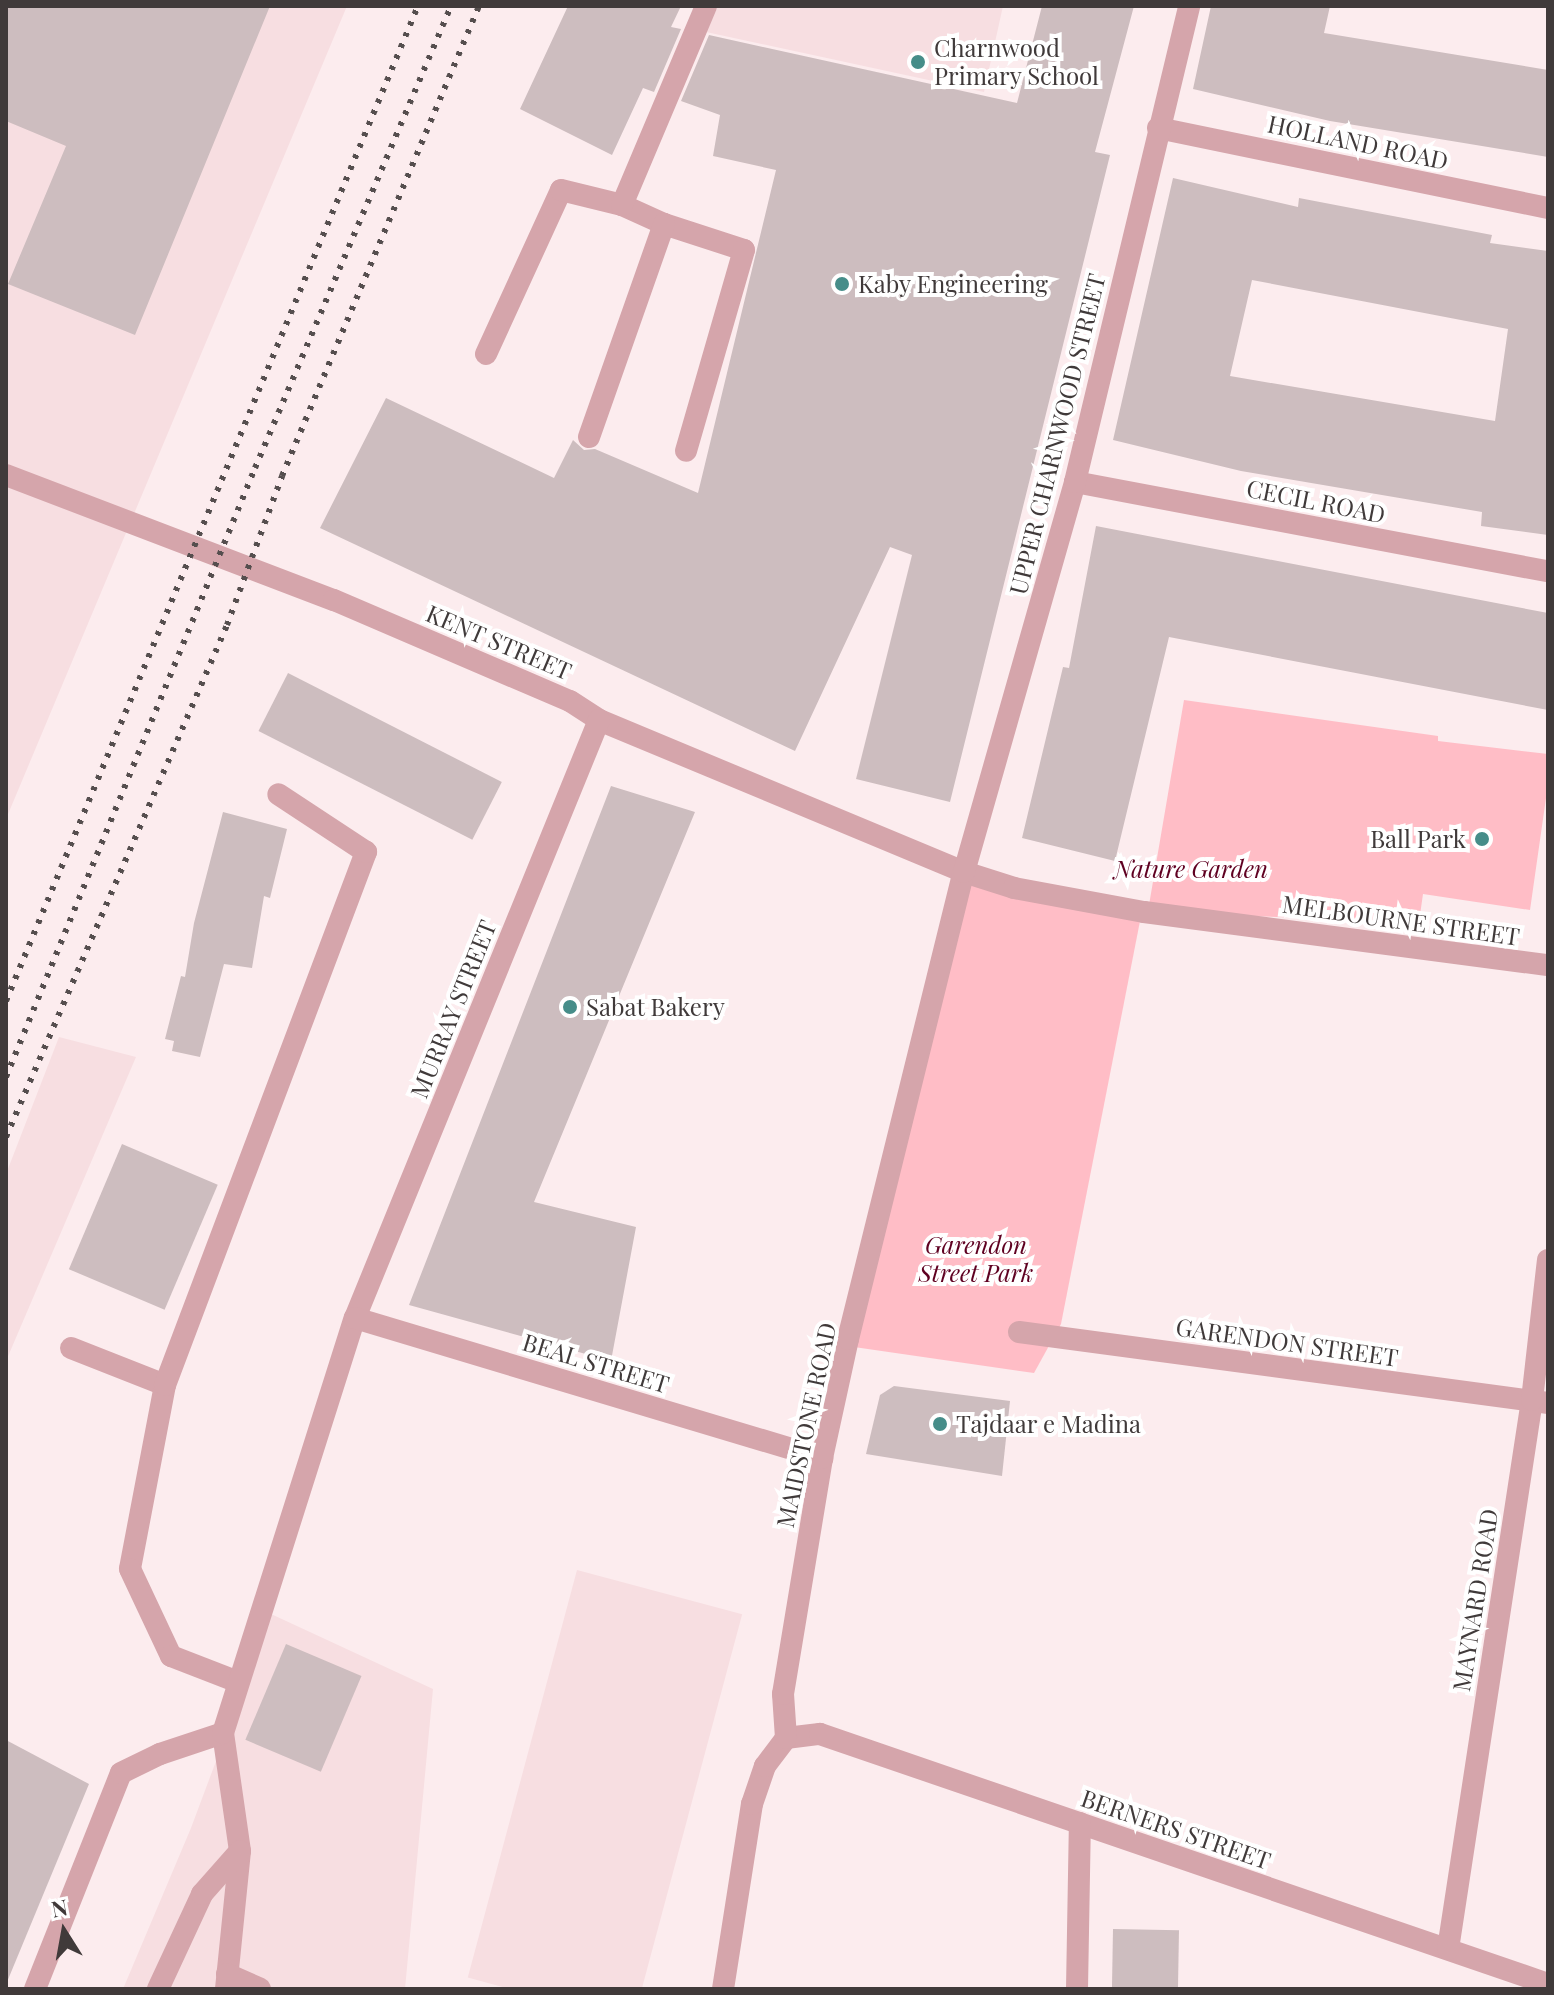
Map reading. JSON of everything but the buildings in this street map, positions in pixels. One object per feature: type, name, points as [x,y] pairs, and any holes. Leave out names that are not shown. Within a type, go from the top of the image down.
[{"type":"street","points":[[622,205],[706,6]]},
{"type":"street","name":"UPPER CHARNWOOD STREET","points":[[964,872],[1075,482],[1189,6]]},
{"type":"street","name":"HOLLAND ROAD","points":[[1158,128],[1548,208]]},
{"type":"street","points":[[486,354],[561,190],[622,205],[664,224],[744,250],[686,451]]},
{"type":"street","points":[[589,437],[664,224]]},
{"type":"street","name":"KENT STREET","points":[[6,475],[334,600],[570,701],[599,720],[964,872]]},
{"type":"street","name":"CECIL ROAD","points":[[1075,482],[1548,571]]},
{"type":"street","name":"MURRAY STREET","points":[[223,1733],[355,1318],[599,720]]},
{"type":"street","points":[[238,1682],[171,1656],[130,1569],[165,1385],[366,852],[278,794]]},
{"type":"street","name":"MELBOURNE STREET","points":[[964,872],[1014,888],[1144,912],[1548,965]]},
{"type":"street","name":"MAIDSTONE ROAD","points":[[786,1738],[783,1694],[822,1458],[964,872]]},
{"type":"street","name":"MAYNARD ROAD","points":[[1448,1949],[1540,1402],[1548,1260]]},
{"type":"street","name":"BEAL STREET","points":[[355,1318],[822,1458]]},
{"type":"street","name":"GARENDON STREET","points":[[1019,1332],[1540,1402]]},
{"type":"street","points":[[71,1348],[165,1385]]},
{"type":"street","points":[[35,1989],[121,1773],[160,1754],[223,1733],[240,1851],[226,1981],[260,1989]]},
{"type":"street","name":"BERNERS STREET","points":[[786,1738],[820,1734],[1548,1984]]},
{"type":"street","points":[[723,1989],[752,1804],[765,1766],[786,1738]]},
{"type":"street","points":[[1077,1989],[1080,1823]]},
{"type":"street","points":[[158,1989],[202,1894],[240,1851]]},
{"type":"shaded area","points":[[6,6],[347,6],[6,819]]},
{"type":"shaded area","name":"Charnwood Primary School","points":[[718,6],[1003,6],[984,92],[706,32]]},
{"type":"shaded area","points":[[59,1037],[136,1057],[6,1361],[6,1174]]},
{"type":"shaded area","points":[[577,1570],[742,1614],[642,1989],[510,1989],[468,1978]]},
{"type":"shaded area","points":[[271,1614],[433,1689],[405,1989],[123,1989],[191,1828]]},
{"type":"green space","name":"Nature Garden","points":[[1184,700],[1438,736],[1438,741],[1548,754],[1548,784],[1530,910],[1423,894],[1419,922],[1220,915],[1149,905]]},
{"type":"green space","name":"Garendon Street Park","points":[[968,877],[1141,916],[1061,1324],[1034,1373],[854,1347]]},
{"type":"railway","points":[[6,1001],[418,6]]},
{"type":"railway","points":[[6,1077],[255,468],[451,6]]},
{"type":"railway","points":[[6,1137],[227,625],[282,476],[479,6]]},
{"type":"place","name":"Charnwood Primary School","points":[[918,62]]},
{"type":"place","name":"Kaby Engineering","points":[[842,284]]},
{"type":"place","name":"Ball Park","points":[[1482,839]]},
{"type":"place","name":"Sabat Bakery","points":[[570,1007]]},
{"type":"place","name":"Tajdaar e Madina","points":[[940,1424]]}]
